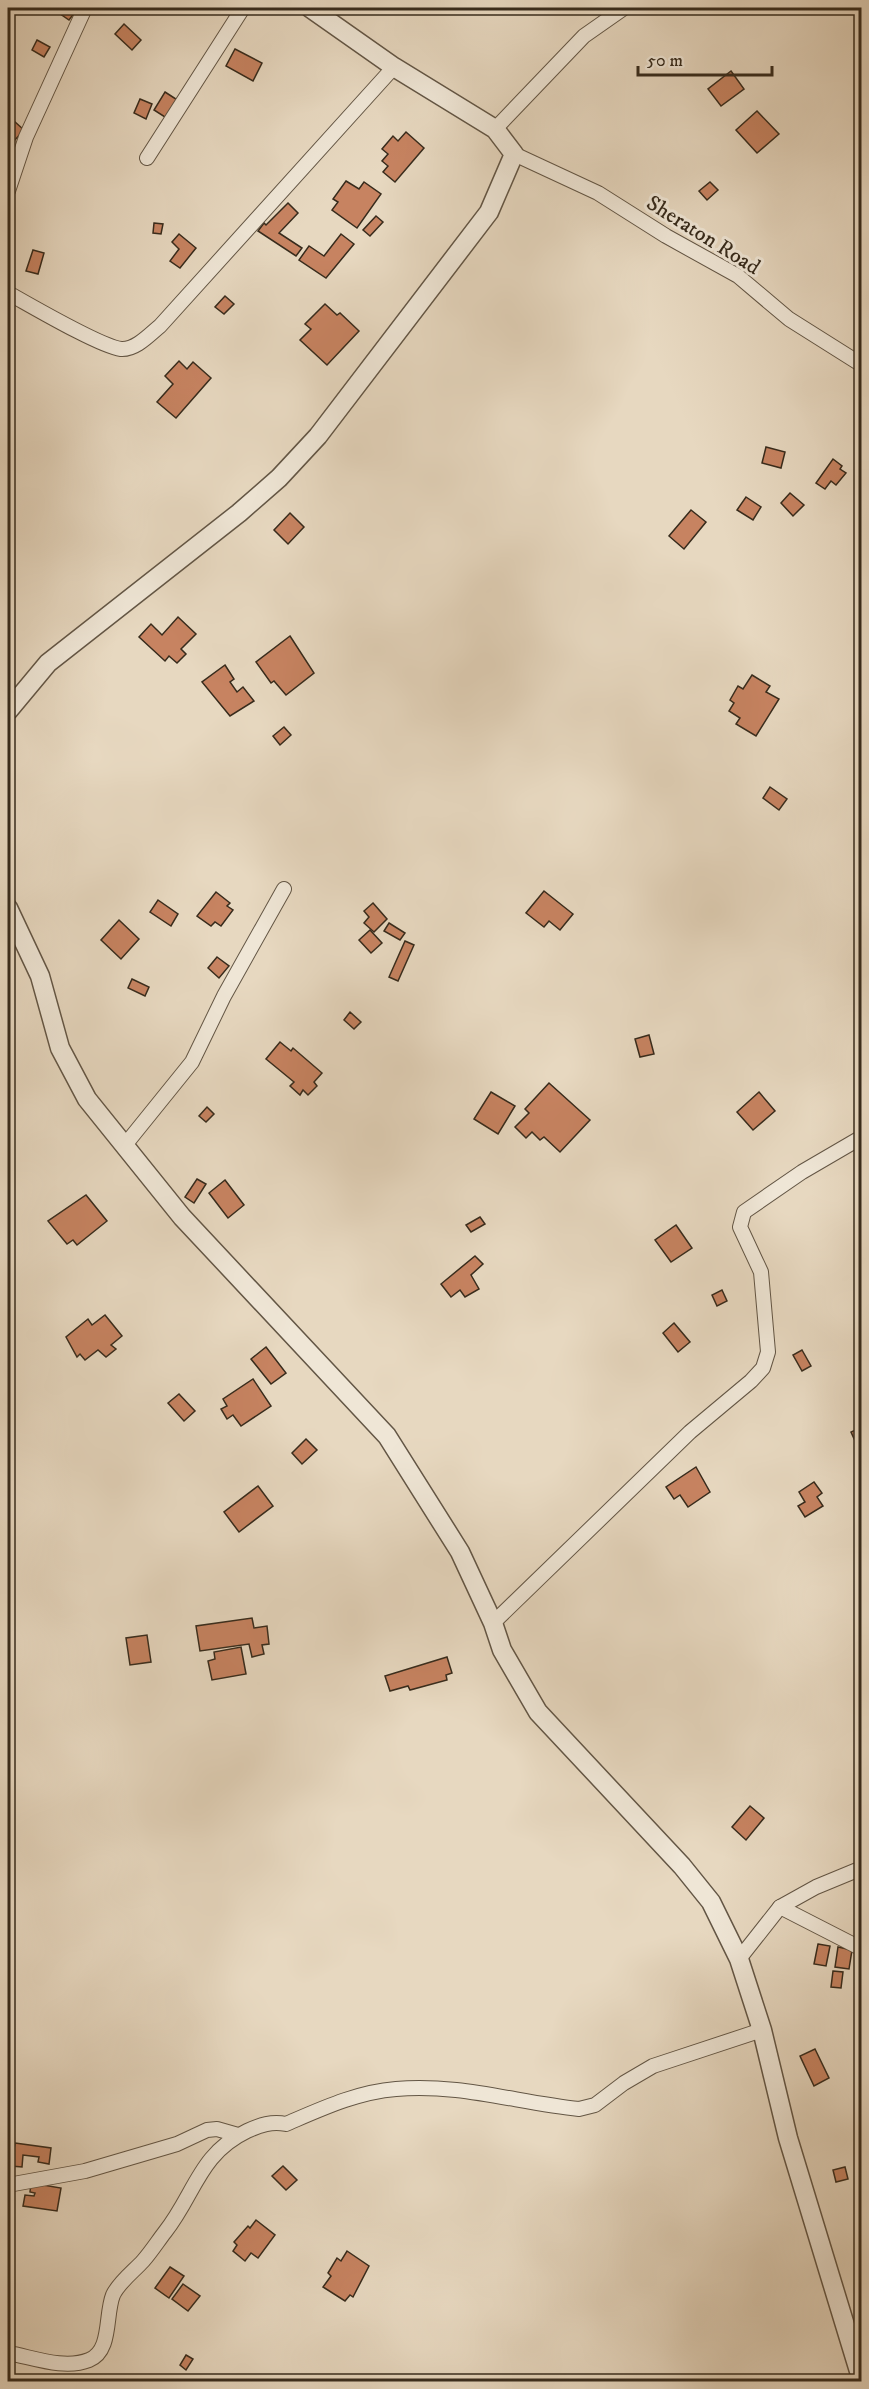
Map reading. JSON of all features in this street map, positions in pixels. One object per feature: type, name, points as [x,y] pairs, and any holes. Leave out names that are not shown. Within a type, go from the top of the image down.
[{"type":"street","points":[[8,191],[26,137],[85,8]]},
{"type":"street","points":[[147,158],[243,8]]},
{"type":"street","points":[[8,711],[48,663],[239,513],[279,478],[318,436],[489,212],[514,154],[495,129],[394,67],[310,8]]},
{"type":"street","points":[[495,129],[584,36],[624,8]]},
{"type":"street","points":[[8,293],[94,338],[121,349],[136,345],[160,326],[394,67]]},
{"type":"street","name":"Sheraton Road","points":[[514,154],[598,193],[666,236],[738,276],[789,319],[861,365]]},
{"type":"street","points":[[124,1145],[192,1062],[224,996],[284,889]]},
{"type":"street","points":[[8,908],[40,976],[60,1048],[87,1099],[182,1217],[387,1436],[460,1552],[493,1623],[502,1650],[538,1712],[682,1866],[711,1902],[739,1959],[762,2030],[788,2138],[861,2380]]},
{"type":"street","points":[[493,1623],[690,1432],[751,1382],[763,1368],[768,1352],[761,1272],[740,1227],[744,1212],[802,1172],[861,1137]]},
{"type":"street","points":[[739,1959],[780,1907],[816,1887],[861,1868]]},
{"type":"street","points":[[780,1907],[861,1949]]},
{"type":"street","points":[[8,2353],[54,2362],[78,2363],[90,2360],[99,2353],[104,2342],[114,2293],[169,2228],[201,2170],[217,2150],[238,2135],[274,2122],[286,2124],[356,2097],[395,2089],[437,2089],[579,2109],[595,2105],[624,2083],[653,2066],[762,2030]]},
{"type":"street","points":[[8,2185],[85,2170],[177,2144],[207,2130],[217,2129],[238,2135]]},
{"type":"building","points":[[58,8],[78,8],[69,20],[56,11]]},
{"type":"building","points":[[124,24],[141,40],[132,50],[115,34]]},
{"type":"building","points":[[37,40],[50,47],[44,57],[32,50]]},
{"type":"building","points":[[235,49],[262,63],[253,81],[226,66]]},
{"type":"building","points":[[731,71],[744,89],[721,106],[708,89]]},
{"type":"building","points":[[165,92],[179,101],[168,119],[154,110]]},
{"type":"building","points":[[140,99],[152,104],[146,119],[134,113]]},
{"type":"building","points":[[757,111],[779,134],[757,153],[736,130]]},
{"type":"building","points":[[14,121],[24,130],[14,141],[8,135],[8,128]]},
{"type":"building","points":[[406,132],[424,148],[395,182],[383,172],[388,166],[382,161],[388,154],[382,149],[393,136],[398,141]]},
{"type":"building","points":[[346,181],[359,189],[364,182],[381,194],[357,228],[332,210],[338,202],[333,199]]},
{"type":"building","points":[[710,182],[718,190],[707,200],[699,191]]},
{"type":"building","points":[[288,203],[298,213],[279,233],[302,248],[296,256],[258,231]]},
{"type":"building","points":[[376,216],[383,222],[370,236],[363,230]]},
{"type":"building","points":[[154,223],[163,224],[161,234],[153,233]]},
{"type":"building","points":[[179,234],[196,248],[180,268],[170,261],[179,249],[172,242]]},
{"type":"building","points":[[341,234],[354,244],[326,278],[299,260],[309,246],[324,256]]},
{"type":"building","points":[[33,250],[44,253],[38,274],[26,271]]},
{"type":"building","points":[[225,296],[234,304],[224,314],[215,307]]},
{"type":"building","points":[[325,304],[337,315],[340,313],[359,331],[327,365],[300,340],[311,329],[305,324]]},
{"type":"building","points":[[179,361],[187,369],[193,362],[211,378],[176,418],[157,402],[173,384],[165,376]]},
{"type":"building","points":[[766,447],[785,452],[781,468],[762,463]]},
{"type":"building","points":[[833,459],[842,466],[840,469],[846,473],[836,485],[831,481],[825,489],[816,483]]},
{"type":"building","points":[[790,493],[804,505],[793,516],[781,503]]},
{"type":"building","points":[[746,497],[761,507],[753,520],[737,510]]},
{"type":"building","points":[[691,510],[706,522],[684,549],[669,536]]},
{"type":"building","points":[[290,513],[304,527],[288,544],[274,530]]},
{"type":"building","points":[[178,617],[196,634],[181,649],[186,654],[177,663],[169,656],[165,661],[139,637],[151,624],[162,635]]},
{"type":"building","points":[[290,636],[314,673],[286,695],[274,681],[271,683],[256,662]]},
{"type":"building","points":[[225,665],[234,679],[230,682],[237,692],[243,687],[254,701],[230,716],[202,682]]},
{"type":"building","points":[[752,675],[770,686],[766,692],[779,699],[756,736],[736,724],[740,718],[729,711],[734,703],[730,700],[738,686],[743,689]]},
{"type":"building","points":[[284,727],[291,735],[280,745],[273,736]]},
{"type":"building","points":[[770,787],[787,799],[779,810],[763,798]]},
{"type":"building","points":[[544,891],[573,914],[560,930],[549,921],[544,927],[526,913]]},
{"type":"building","points":[[216,892],[230,903],[227,906],[233,910],[221,926],[215,922],[211,926],[197,916]]},
{"type":"building","points":[[158,900],[178,914],[171,926],[150,912]]},
{"type":"building","points":[[373,903],[387,919],[374,932],[364,923],[369,917],[364,911]]},
{"type":"building","points":[[119,920],[139,939],[121,959],[101,940]]},
{"type":"building","points":[[389,923],[405,933],[400,940],[384,931]]},
{"type":"building","points":[[370,930],[382,943],[371,953],[359,940]]},
{"type":"building","points":[[405,941],[414,945],[398,981],[389,977]]},
{"type":"building","points":[[217,957],[229,966],[219,978],[208,968]]},
{"type":"building","points":[[132,979],[149,987],[145,996],[128,988]]},
{"type":"building","points":[[350,1012],[361,1022],[354,1029],[344,1020]]},
{"type":"building","points":[[649,1035],[654,1054],[640,1057],[635,1039]]},
{"type":"building","points":[[280,1042],[291,1051],[293,1048],[322,1073],[314,1082],[317,1086],[308,1095],[303,1090],[300,1095],[290,1086],[294,1082],[266,1059]]},
{"type":"building","points":[[549,1083],[590,1120],[560,1152],[544,1137],[540,1140],[532,1132],[526,1138],[515,1127],[529,1113],[525,1109]]},
{"type":"building","points":[[491,1092],[515,1106],[498,1134],[474,1119]]},
{"type":"building","points":[[759,1092],[775,1111],[753,1130],[737,1112]]},
{"type":"building","points":[[207,1107],[214,1114],[206,1122],[199,1116]]},
{"type":"building","points":[[197,1179],[206,1184],[194,1203],[185,1197]]},
{"type":"building","points":[[225,1180],[244,1205],[228,1218],[209,1193]]},
{"type":"building","points":[[86,1195],[107,1221],[77,1245],[73,1240],[67,1244],[48,1221]]},
{"type":"building","points":[[480,1217],[485,1224],[471,1232],[466,1225]]},
{"type":"building","points":[[676,1225],[692,1248],[671,1262],[655,1240]]},
{"type":"building","points":[[475,1256],[483,1264],[471,1275],[479,1289],[465,1297],[460,1290],[451,1297],[441,1284]]},
{"type":"building","points":[[722,1290],[727,1301],[717,1306],[712,1295]]},
{"type":"building","points":[[105,1315],[122,1336],[111,1345],[116,1349],[106,1357],[98,1350],[85,1360],[80,1354],[77,1357],[66,1337],[88,1319],[92,1325]]},
{"type":"building","points":[[674,1323],[690,1342],[678,1352],[663,1333]]},
{"type":"building","points":[[266,1347],[286,1373],[271,1384],[251,1359]]},
{"type":"building","points":[[802,1350],[811,1366],[802,1371],[793,1355]]},
{"type":"building","points":[[253,1379],[271,1406],[241,1426],[233,1415],[227,1419],[221,1409],[227,1406],[223,1399]]},
{"type":"building","points":[[179,1394],[195,1411],[184,1421],[168,1403]]},
{"type":"building","points":[[862,1427],[862,1440],[856,1443],[851,1432]]},
{"type":"building","points":[[306,1439],[317,1450],[302,1464],[292,1453]]},
{"type":"building","points":[[696,1467],[710,1492],[688,1507],[680,1495],[674,1499],[666,1487]]},
{"type":"building","points":[[814,1482],[822,1493],[817,1497],[823,1506],[805,1517],[798,1506],[805,1502],[799,1492]]},
{"type":"building","points":[[258,1486],[273,1506],[239,1532],[224,1512]]},
{"type":"building","points":[[252,1618],[254,1628],[267,1626],[269,1644],[262,1645],[264,1654],[252,1657],[249,1644],[200,1651],[196,1626]]},
{"type":"building","points":[[147,1635],[151,1662],[130,1665],[126,1638]]},
{"type":"building","points":[[241,1647],[246,1674],[212,1680],[208,1661],[215,1659],[214,1652]]},
{"type":"building","points":[[447,1657],[452,1673],[446,1675],[447,1680],[410,1690],[408,1686],[390,1691],[385,1676]]},
{"type":"building","points":[[750,1806],[764,1818],[746,1840],[732,1827]]},
{"type":"building","points":[[818,1944],[830,1946],[826,1966],[814,1964]]},
{"type":"building","points":[[838,1947],[852,1950],[849,1969],[835,1967]]},
{"type":"building","points":[[833,1971],[843,1972],[841,1988],[831,1987]]},
{"type":"building","points":[[815,2049],[829,2078],[814,2086],[800,2056]]},
{"type":"building","points":[[15,2143],[51,2148],[49,2164],[38,2162],[39,2157],[23,2155],[22,2167],[11,2166]]},
{"type":"building","points":[[283,2166],[297,2180],[286,2190],[272,2176]]},
{"type":"building","points":[[845,2167],[848,2179],[836,2182],[833,2170]]},
{"type":"building","points":[[31,2183],[61,2188],[57,2211],[23,2206],[25,2195],[34,2196],[35,2193],[30,2192]]},
{"type":"building","points":[[256,2220],[275,2235],[258,2258],[251,2253],[245,2261],[233,2251],[237,2245],[234,2242]]},
{"type":"building","points":[[347,2251],[369,2266],[353,2297],[350,2295],[345,2301],[323,2287],[331,2276],[328,2273],[337,2258],[341,2261]]},
{"type":"building","points":[[170,2267],[184,2276],[169,2298],[155,2288]]},
{"type":"building","points":[[183,2284],[200,2296],[188,2311],[172,2299]]},
{"type":"building","points":[[186,2355],[193,2359],[186,2370],[180,2365]]}]
